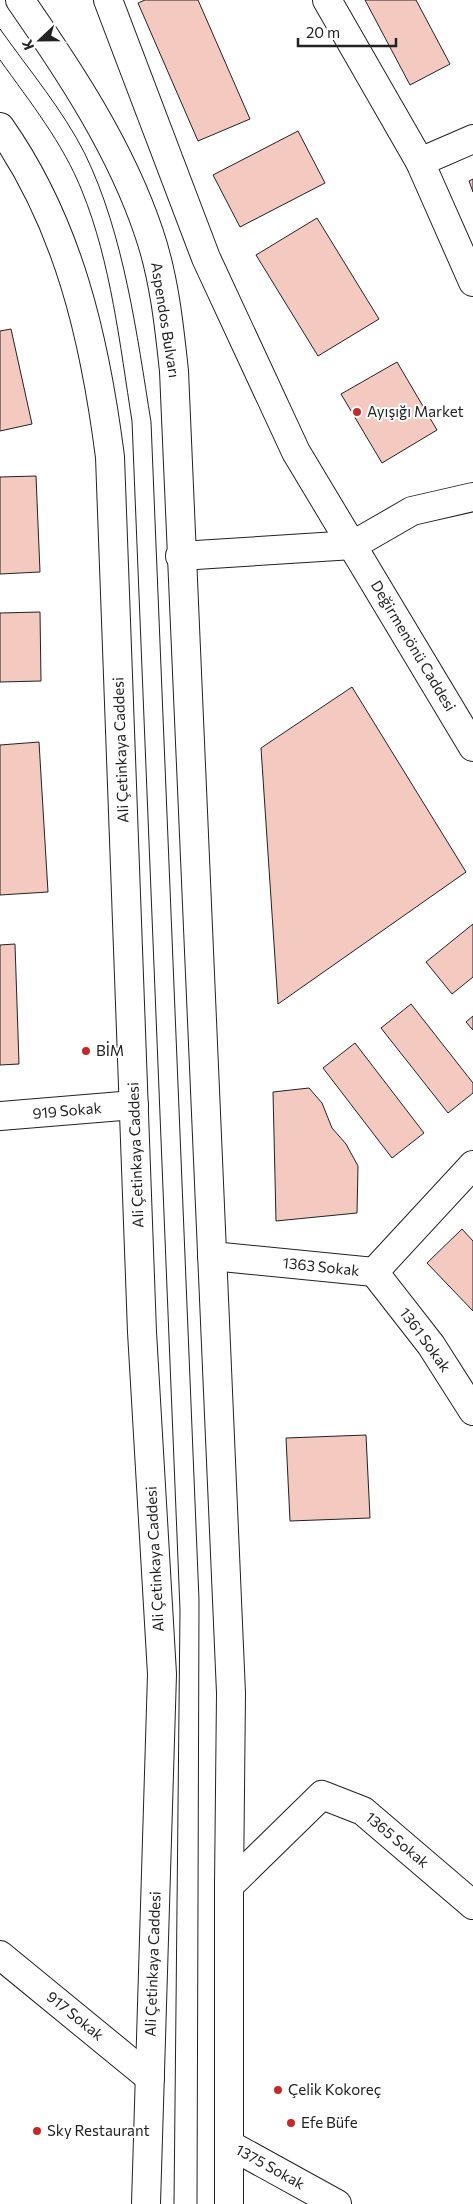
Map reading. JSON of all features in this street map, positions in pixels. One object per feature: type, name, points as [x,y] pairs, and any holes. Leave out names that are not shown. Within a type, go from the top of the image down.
[{"type":"main road","name":"Aspendos Bulvarı","points":[[20,0],[51,45],[118,160],[150,233],[167,310],[174,371],[180,556],[192,751],[231,1693],[229,2204]]},
{"type":"main road","name":"Değirmenönü Caddesi","points":[[108,0],[206,258],[296,452],[473,747]]},
{"type":"main road","points":[[327,0],[420,162],[473,282]]},
{"type":"main road","name":"Ali Çetinkaya Caddesi","points":[[0,127],[14,147],[51,214],[84,310],[103,403],[110,457],[142,1332],[162,1674],[146,2204]]},
{"type":"main road","points":[[420,162],[473,139]]},
{"type":"main road","points":[[180,556],[353,545],[412,511],[473,497]]},
{"type":"main road","name":"919 Sokak","points":[[0,1116],[134,1105]]},
{"type":"main road","name":"1363 Sokak","points":[[212,1256],[374,1272],[473,1165]]},
{"type":"main road","name":"1361 Sokak","points":[[374,1272],[431,1345],[473,1411]]},
{"type":"main road","name":"1365 Sokak","points":[[229,1886],[322,1795],[363,1811],[473,1905]]},
{"type":"main road","name":"917 Sokak","points":[[0,1955],[150,2078]]},
{"type":"main road","name":"1375 Sokak","points":[[230,2145],[337,2204]]},
{"type":"building","points":[[145,0],[198,0],[250,119],[198,141],[138,3]]},
{"type":"building","points":[[365,0],[416,0],[450,64],[410,85]]},
{"type":"building","points":[[298,131],[325,183],[240,227],[213,175]]},
{"type":"building","points":[[473,179],[473,192],[469,181]]},
{"type":"building","points":[[317,218],[379,319],[318,356],[256,255]]},
{"type":"building","points":[[11,329],[32,424],[0,431],[0,331]]},
{"type":"building","points":[[397,362],[437,430],[382,463],[341,394]]},
{"type":"building","points":[[36,476],[40,572],[0,574],[0,477]]},
{"type":"building","points":[[40,612],[41,681],[0,682],[0,613]]},
{"type":"building","points":[[352,687],[466,872],[278,1004],[261,748]]},
{"type":"building","points":[[39,742],[48,892],[0,895],[0,745]]},
{"type":"building","points":[[473,924],[473,977],[452,994],[426,962]]},
{"type":"building","points":[[15,944],[19,1064],[0,1065],[0,945]]},
{"type":"building","points":[[411,1004],[473,1083],[473,1093],[448,1113],[381,1028]]},
{"type":"building","points":[[473,1016],[473,1030],[466,1022]]},
{"type":"building","points":[[355,1043],[424,1133],[392,1158],[323,1068]]},
{"type":"building","points":[[309,1088],[322,1103],[332,1128],[346,1144],[358,1166],[357,1213],[276,1221],[273,1092]]},
{"type":"building","points":[[462,1229],[473,1241],[473,1311],[427,1263]]},
{"type":"building","points":[[366,1435],[370,1518],[290,1521],[286,1438]]},
{"type":"tram line","points":[[0,29],[67,122],[85,154],[98,185],[110,217],[127,285],[151,422],[199,1600],[197,2204]]},
{"type":"tram line","points":[[0,60],[56,140],[74,173],[92,218],[107,275],[119,334],[132,421],[180,1610],[174,2204]]},
{"type":"place","name":"Ayışığı Market","points":[[357,412]]},
{"type":"place","name":"BİM","points":[[86,1051]]},
{"type":"place","name":"Çelik Kokoreç","points":[[278,2090]]},
{"type":"place","name":"Efe Büfe","points":[[291,2123]]},
{"type":"place","name":"Sky Restaurant","points":[[37,2131]]}]
